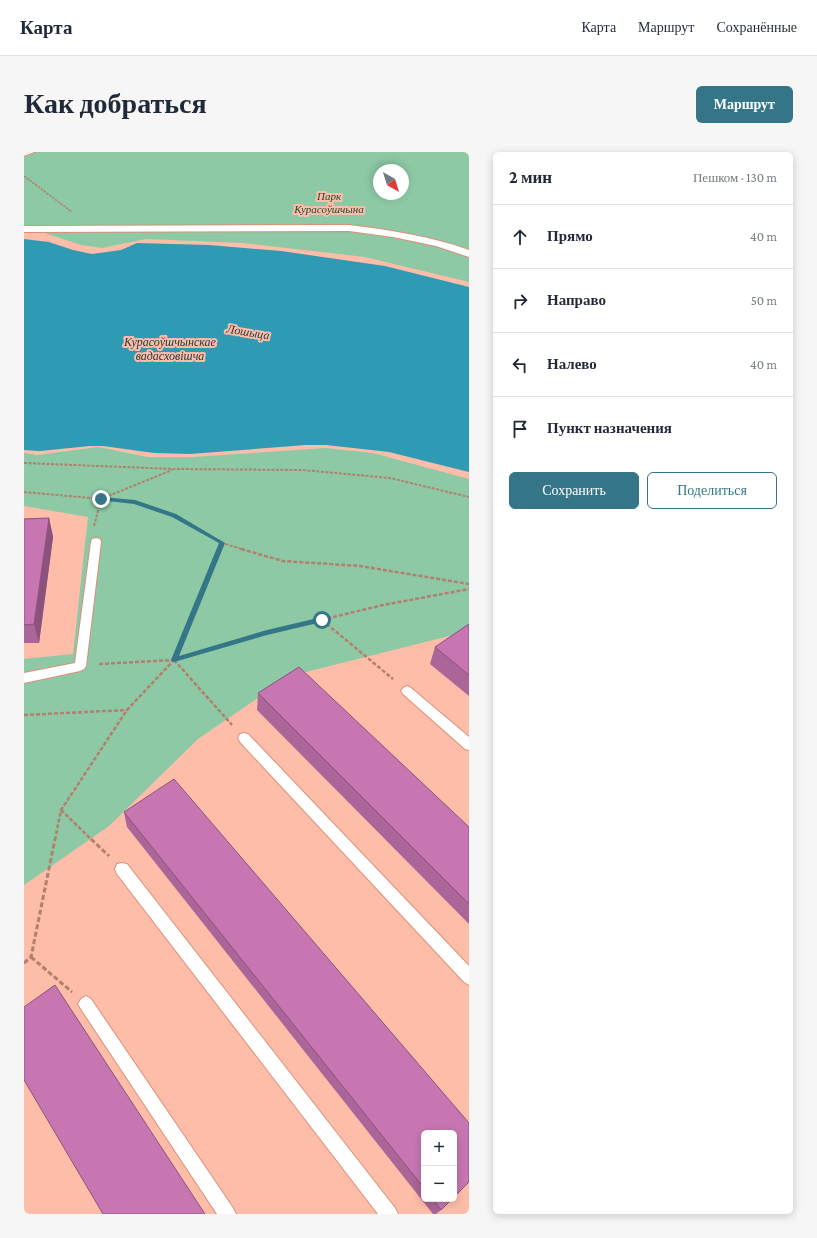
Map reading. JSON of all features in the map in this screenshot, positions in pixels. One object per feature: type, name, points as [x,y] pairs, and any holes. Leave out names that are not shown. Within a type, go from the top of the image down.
[{"type":"street","points":[[24,229],[349,228],[393,234],[439,243],[469,254]]},
{"type":"lane","points":[[24,154],[31,152]]},
{"type":"lane","points":[[24,678],[80,666],[96,542]]},
{"type":"lane","points":[[407,691],[469,745]]},
{"type":"lane","points":[[244,738],[469,978]]},
{"type":"lane","points":[[122,869],[389,1214]]},
{"type":"lane","points":[[86,1004],[228,1214]]},
{"type":"path","points":[[24,176],[78,217],[98,229]]},
{"type":"path","points":[[24,463],[174,469],[303,470],[390,478],[469,497]]},
{"type":"path","points":[[101,499],[174,469]]},
{"type":"path","points":[[24,492],[135,502],[174,516],[222,543],[283,561],[360,566],[469,584]]},
{"type":"path","points":[[93,528],[101,499]]},
{"type":"path","points":[[24,963],[31,957],[61,810],[127,710],[174,660],[222,543]]},
{"type":"path","points":[[80,666],[174,660],[267,633],[383,605],[469,589]]},
{"type":"path","points":[[322,620],[407,691]]},
{"type":"path","points":[[174,660],[244,738]]},
{"type":"path","points":[[24,715],[127,710]]},
{"type":"path","points":[[61,810],[122,869]]},
{"type":"path","points":[[31,957],[86,1004]]},
{"type":"green space","name":"Парк Курасоўшчына","points":[[24,152],[469,152],[469,282],[365,257],[243,243],[146,239],[102,248],[81,245],[24,226]]},
{"type":"green space","points":[[98,447],[148,457],[193,457],[326,448],[373,453],[469,479],[469,631],[290,676],[198,739],[109,826],[24,885],[24,659],[73,654],[88,517],[24,506],[24,453],[37,455]]},
{"type":"water","name":"Курасоўшчынскае вадасховішча","points":[[24,239],[49,242],[73,250],[92,254],[121,250],[137,243],[209,245],[281,251],[385,266],[469,287],[469,472],[389,452],[326,445],[306,445],[190,454],[154,453],[103,446],[40,451],[24,450]]},
{"type":"building","points":[[49,518],[34,624],[24,625],[24,519]]},
{"type":"building","points":[[469,624],[469,675],[435,647]]},
{"type":"building","points":[[299,667],[469,827],[469,904],[258,693]]},
{"type":"building","points":[[174,779],[469,1123],[469,1182],[457,1194],[457,1130],[421,1130],[421,1184],[124,812]]},
{"type":"building","points":[[55,985],[205,1214],[103,1214],[24,1080],[24,1007]]},
{"type":"building","points":[[435,1202],[449,1202],[441,1210]]},
{"type":"route","points":[[101,499],[135,502],[174,516],[222,543],[174,660],[267,633],[322,620]]},
{"type":"water label","name":"Лошыца","points":[[248,332]]}]
